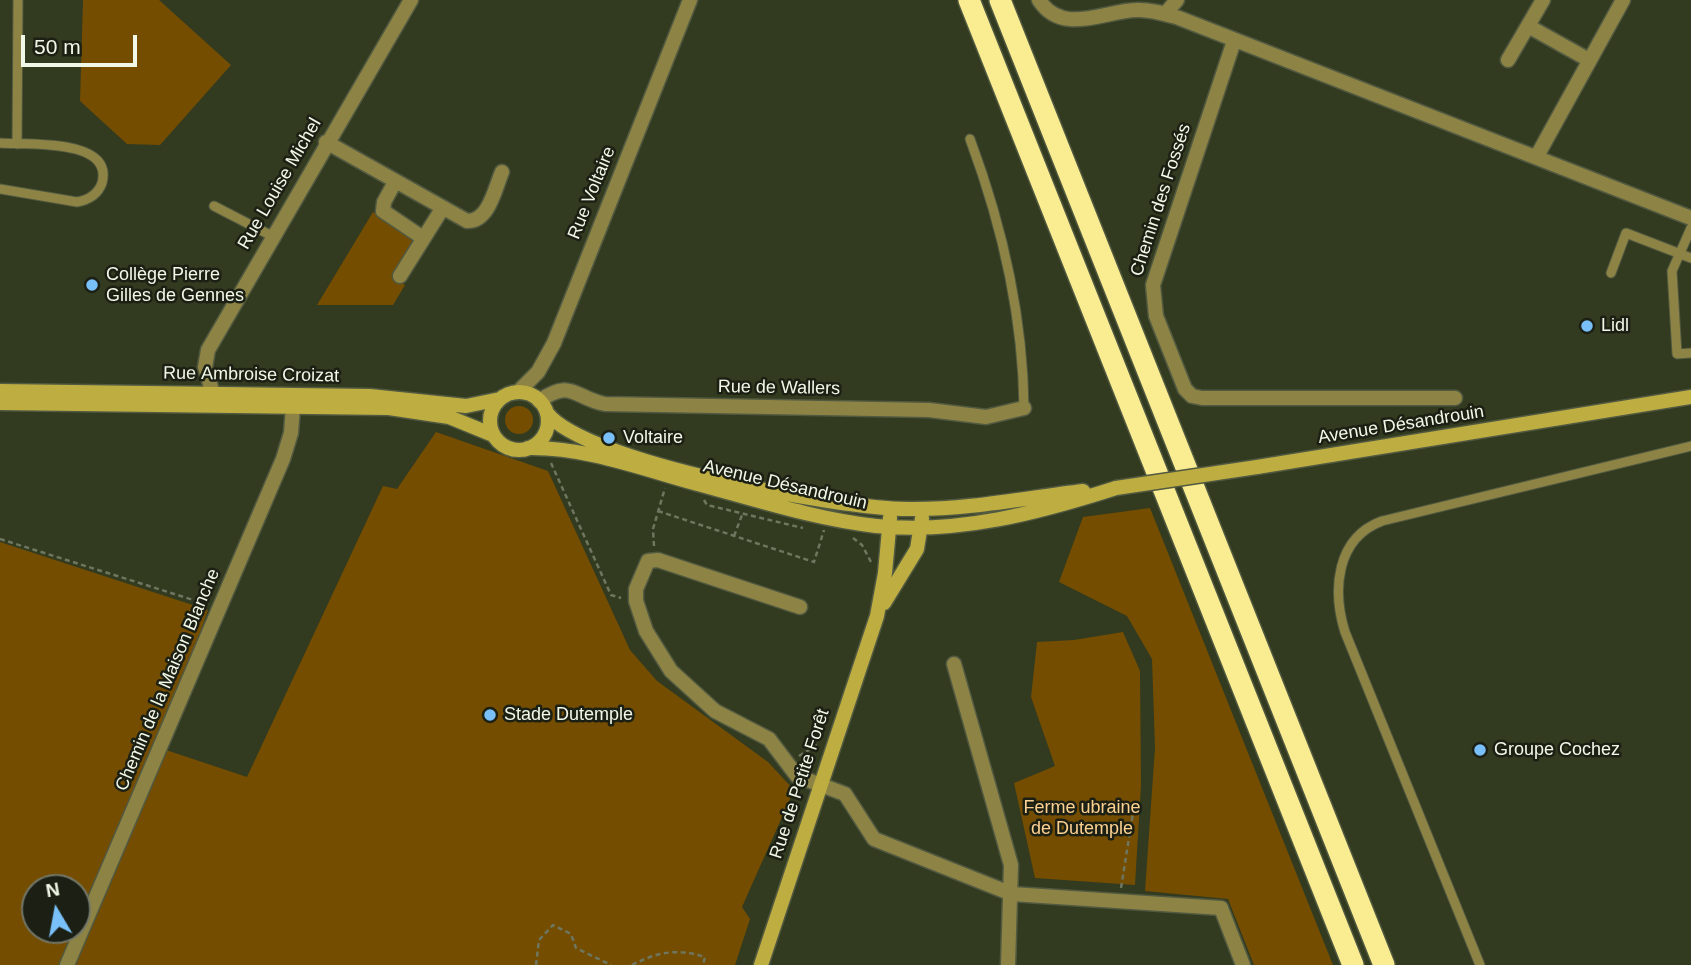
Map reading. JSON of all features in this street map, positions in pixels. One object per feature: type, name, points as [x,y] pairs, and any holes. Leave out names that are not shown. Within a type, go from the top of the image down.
[{"type":"highway","points":[[969,0],[1353,965]]},
{"type":"highway","points":[[1000,0],[1384,965]]},
{"type":"main road","name":"Rue Ambroise Croizat","points":[[0,391],[370,396],[466,406],[500,400]]},
{"type":"main road","points":[[518,392],[543,407],[546,432],[541,440],[528,448],[509,448],[493,435],[490,416],[500,400],[518,392]]},
{"type":"main road","name":"Avenue Désandrouin","points":[[543,407],[559,426],[594,444],[738,483],[825,503],[920,509],[1116,488],[1691,397]]},
{"type":"main road","name":"Rue Ambroise Croizat","points":[[0,403],[379,407],[458,419],[493,435]]},
{"type":"main road","name":"Avenue Désandrouin","points":[[528,448],[573,451],[812,514],[888,526],[923,527],[988,522],[1029,514],[1116,488]]},
{"type":"main road","name":"Rue de Petite Forêt","points":[[761,965],[877,616],[886,573],[888,526],[895,509]]},
{"type":"main road","name":"Rue de Petite Forêt","points":[[877,616],[913,556],[923,527],[920,509]]},
{"type":"street","name":"Rue Louise Michel","points":[[213,394],[205,368],[208,349],[411,0]]},
{"type":"street","name":"Rue Voltaire","points":[[518,392],[538,372],[554,343],[690,0]]},
{"type":"street","points":[[1039,0],[1055,14],[1079,20],[1132,10],[1165,14],[1537,156],[1691,218]]},
{"type":"street","points":[[1165,14],[1177,0]]},
{"type":"street","points":[[1508,60],[1543,0]]},
{"type":"street","points":[[1537,156],[1623,0]]},
{"type":"street","points":[[1528,26],[1589,60]]},
{"type":"street","name":"Chemin des Fossés","points":[[1234,41],[1153,285],[1156,316],[1185,389],[1192,396],[1202,398],[1455,398]]},
{"type":"street","points":[[326,142],[462,219],[477,220],[486,210],[502,172]]},
{"type":"street","points":[[395,182],[384,202],[383,211],[424,238]]},
{"type":"street","points":[[400,276],[442,209]]},
{"type":"street","name":"Rue de Wallers","points":[[543,407],[556,390],[567,389],[606,404],[929,410],[986,417],[1024,408]]},
{"type":"street","name":"Chemin de la Maison Blanche","points":[[66,965],[287,450],[293,407]]},
{"type":"street","points":[[800,607],[655,559],[644,566],[636,589],[637,605],[649,638],[677,678],[715,711],[769,738],[797,776],[845,794],[874,839],[1012,894],[1221,908],[1244,965]]},
{"type":"street","points":[[954,664],[1010,859],[1012,894],[1008,965]]},
{"type":"lane","points":[[16,144],[18,0]]},
{"type":"lane","points":[[970,139],[992,196],[1005,251],[1019,341],[1024,408]]},
{"type":"lane","points":[[0,143],[90,152],[103,170],[100,187],[88,199],[72,202],[38,193],[0,189]]},
{"type":"lane","points":[[214,206],[272,236]]},
{"type":"lane","points":[[1691,228],[1672,271],[1677,354],[1691,353]]},
{"type":"lane","points":[[1611,272],[1626,233],[1691,258]]},
{"type":"lane","points":[[1479,965],[1342,621],[1338,586],[1345,555],[1357,537],[1382,521],[1691,446]]},
{"type":"path","points":[[548,456],[611,595],[637,605]]},
{"type":"path","points":[[655,559],[653,529],[666,485]]},
{"type":"path","points":[[701,496],[707,505],[742,515],[801,529],[808,525]]},
{"type":"path","points":[[658,511],[814,562],[825,527]]},
{"type":"path","points":[[734,537],[742,515]]},
{"type":"path","points":[[816,526],[834,530]]},
{"type":"path","points":[[852,537],[866,551],[872,570]]},
{"type":"path","points":[[0,539],[219,608]]},
{"type":"path","points":[[786,763],[819,743]]},
{"type":"path","points":[[1119,901],[1133,813]]},
{"type":"path","points":[[536,965],[539,940],[554,925],[571,934],[576,948],[610,965]]},
{"type":"path","points":[[632,965],[652,955],[685,950],[705,957],[703,965]]},
{"type":"green space","points":[[83,0],[159,0],[231,65],[160,145],[127,144],[80,101]]},
{"type":"green space","points":[[373,212],[410,233],[413,245],[394,279],[405,285],[393,305],[317,305]]},
{"type":"green space","points":[[519,406],[529,410],[533,420],[529,430],[519,434],[509,430],[505,420],[509,410]]},
{"type":"green space","name":"Stade Dutemple","points":[[436,432],[548,471],[630,650],[657,681],[768,762],[794,790],[742,907],[750,919],[735,965],[0,965],[0,542],[208,610],[160,748],[247,777],[383,486],[397,489]]},
{"type":"green space","points":[[1150,508],[1333,965],[1254,965],[1228,899],[1145,891],[1155,748],[1152,659],[1127,616],[1059,582],[1083,517]]},
{"type":"green space","name":"Ferme ubraine de Dutemple","points":[[1123,632],[1140,671],[1141,785],[1135,885],[1035,878],[1014,783],[1055,766],[1031,697],[1037,642],[1074,640]]},
{"type":"place","name":"Collège Pierre Gilles de Gennes","points":[[92,285]]},
{"type":"place","name":"Lidl","points":[[1587,326]]},
{"type":"place","name":"Voltaire","points":[[609,438]]},
{"type":"place","name":"Stade Dutemple","points":[[490,715]]},
{"type":"place","name":"Groupe Cochez","points":[[1480,750]]}]
